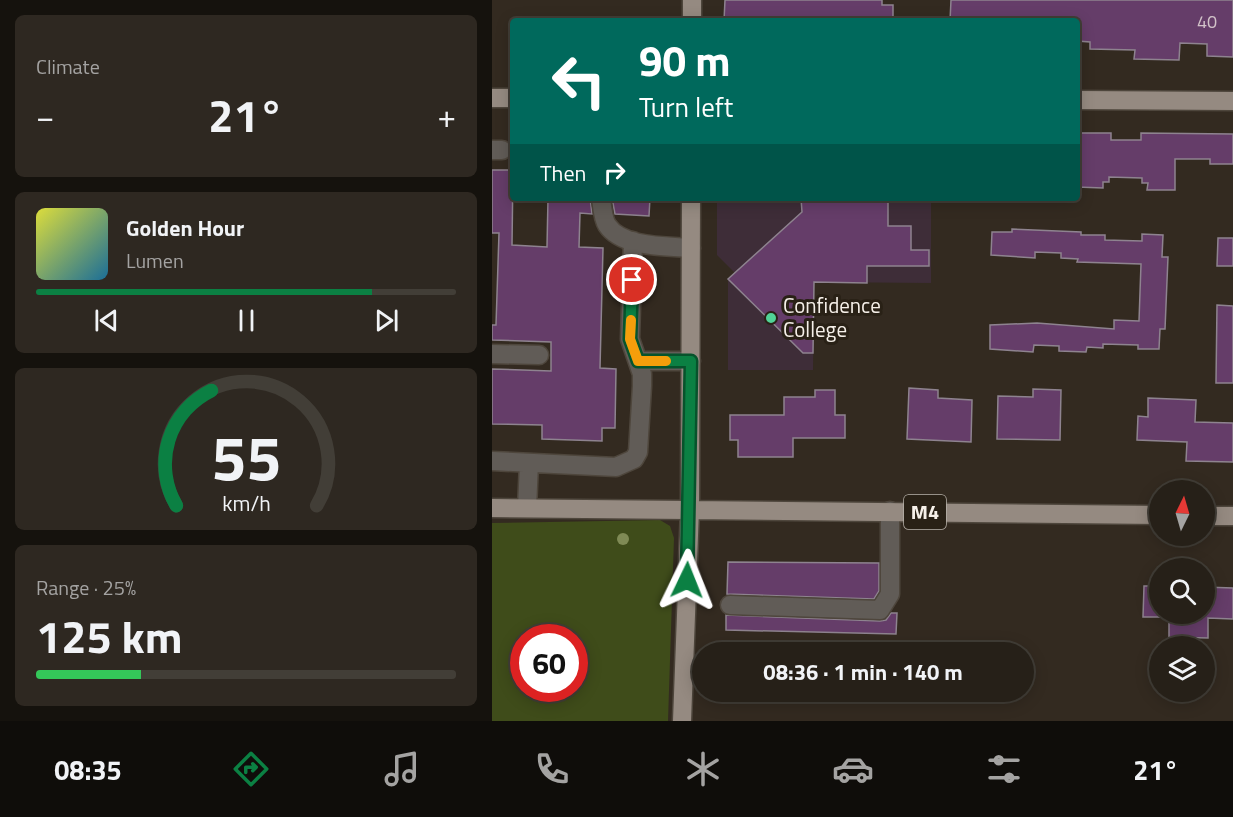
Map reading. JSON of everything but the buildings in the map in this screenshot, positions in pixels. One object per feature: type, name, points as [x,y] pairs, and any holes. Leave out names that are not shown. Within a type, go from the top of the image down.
[{"type":"main road","points":[[692,0],[692,18]]},
{"type":"main road","points":[[492,98],[510,98]]},
{"type":"main road","points":[[1080,100],[1233,101]]},
{"type":"main road","points":[[682,721],[690,509],[691,201]]},
{"type":"main road","name":"M4","points":[[492,508],[1149,515]]},
{"type":"main road","points":[[1215,516],[1233,516]]},
{"type":"lane","points":[[602,201],[607,225],[616,234],[633,241],[691,248]]},
{"type":"lane","points":[[492,461],[610,467],[625,464],[634,459],[638,452],[642,386],[638,361],[630,339],[633,241]]},
{"type":"lane","points":[[492,354],[539,355]]},
{"type":"lane","points":[[638,361],[691,361]]},
{"type":"lane","points":[[527,508],[528,463]]},
{"type":"lane","points":[[730,605],[880,610],[890,594],[890,511]]},
{"type":"shaded area","name":"Confidence College","points":[[717,201],[931,201],[931,283],[814,282],[813,370],[728,370],[728,279],[735,273],[717,255]]},
{"type":"green space","points":[[660,520],[670,526],[674,538],[668,721],[492,721],[492,523]]},
{"type":"slow traffic","points":[[631,320],[630,339],[638,361],[666,361]]},
{"type":"place","name":"Confidence College","points":[[771,318]]},
{"type":"route","points":[[632,280],[630,339],[638,361],[691,361],[687,580]]}]
